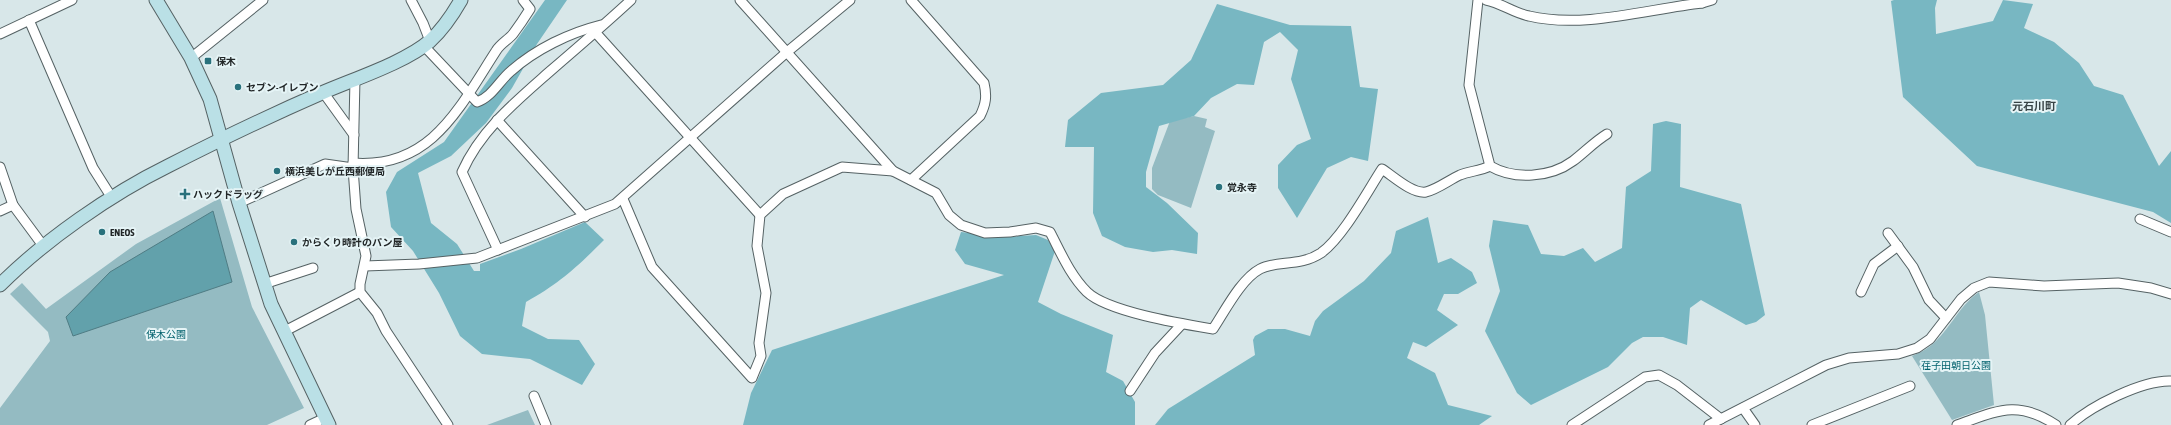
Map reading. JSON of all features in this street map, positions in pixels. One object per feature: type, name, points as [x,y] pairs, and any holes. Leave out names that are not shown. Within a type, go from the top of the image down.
[{"type":"street","points":[[0,34],[72,0]]},
{"type":"street","points":[[156,0],[191,58],[210,98],[220,140],[264,284],[283,332],[327,421],[310,425]]},
{"type":"street","points":[[191,58],[263,0]]},
{"type":"street","points":[[411,0],[423,23],[427,43],[468,94],[477,102],[484,99],[508,73],[521,62],[558,41],[589,28],[605,24]]},
{"type":"street","points":[[0,285],[44,247],[112,198],[160,170],[323,92],[377,70],[427,43],[454,13],[461,0]]},
{"type":"street","points":[[523,0],[530,9]]},
{"type":"street","points":[[239,203],[325,164],[353,165],[389,161],[407,155],[424,146],[438,134],[468,94],[497,48],[512,35],[535,0]]},
{"type":"street","points":[[498,250],[462,172],[479,142],[504,111],[631,0]]},
{"type":"street","points":[[740,0],[893,171],[936,193],[949,215],[961,225],[985,233],[1010,232],[1036,228],[1050,232],[1073,275],[1098,300],[1162,320],[1213,329],[1248,277],[1260,268],[1300,262],[1322,252],[1348,221],[1382,169],[1405,185],[1415,190],[1426,192],[1462,175],[1480,171],[1490,166]]},
{"type":"street","points":[[365,266],[419,264],[477,258],[616,204],[786,52],[850,0]]},
{"type":"street","points":[[911,0],[984,83],[986,94],[985,106],[980,116],[911,180]]},
{"type":"street","points":[[1478,0],[1469,85],[1490,166],[1501,172],[1522,175],[1532,175],[1558,169],[1572,162],[1591,144],[1607,134]]},
{"type":"street","points":[[1486,0],[1529,16],[1555,20],[1632,14],[1712,0]]},
{"type":"street","points":[[29,20],[93,168],[112,198]]},
{"type":"street","points":[[595,32],[689,139],[760,215]]},
{"type":"street","points":[[355,79],[353,165],[356,209],[366,256],[365,266],[361,274],[360,292],[377,313],[386,331],[448,425]]},
{"type":"street","points":[[323,92],[354,135]]},
{"type":"street","points":[[497,120],[585,217]]},
{"type":"street","points":[[623,199],[652,266],[752,378],[761,356],[759,343],[766,294],[757,246],[760,215],[783,194],[842,167],[893,171]]},
{"type":"street","points":[[0,168],[13,204],[44,247]]},
{"type":"street","points":[[0,211],[13,204]]},
{"type":"street","points":[[2140,219],[2171,232]]},
{"type":"street","points":[[1888,233],[1912,267],[1929,300],[1946,318]]},
{"type":"street","points":[[1861,292],[1874,264],[1898,246]]},
{"type":"street","points":[[264,284],[312,268]]},
{"type":"street","points":[[1709,425],[1826,365],[1849,358],[1898,354],[1917,348],[1930,339],[1946,318],[1974,288],[1989,282],[2044,286],[2118,283],[2151,288],[2171,294]]},
{"type":"street","points":[[283,332],[360,292]]},
{"type":"street","points":[[1130,391],[1156,353],[1182,324]]},
{"type":"street","points":[[1572,425],[1645,377],[1659,375],[1677,385],[1721,419]]},
{"type":"street","points":[[2070,425],[2081,415],[2109,399],[2144,386],[2171,381]]},
{"type":"street","points":[[1812,425],[1910,386]]},
{"type":"street","points":[[534,396],[546,425]]},
{"type":"street","points":[[1743,408],[1755,425]]},
{"type":"street","points":[[1957,425],[2003,409],[2041,415],[2056,425]]},
{"type":"green space","points":[[1194,116],[1207,119],[1205,127],[1215,131],[1191,208],[1158,195],[1152,189],[1152,168],[1170,121]]},
{"type":"green space","name":"保木公園","points":[[220,198],[252,307],[304,408],[267,425],[0,425],[0,408],[50,341],[48,332],[10,294],[22,283],[46,309],[136,244]]},
{"type":"green space","name":"荏子田朝日公園","points":[[1979,292],[1985,315],[1994,405],[1952,420],[1912,356],[1934,343],[1971,298]]},
{"type":"green space","points":[[528,410],[535,425],[487,425]]},
{"type":"shaded area","points":[[545,0],[567,0],[537,44],[512,88],[486,123],[451,156],[418,173],[431,223],[457,244],[474,271],[480,271],[480,264],[521,249],[585,222],[604,240],[568,274],[526,302],[522,326],[548,339],[579,340],[595,364],[582,385],[530,359],[482,354],[460,336],[439,293],[413,251],[391,227],[386,192],[397,172],[444,142]]},
{"type":"shaded area","points":[[1937,0],[1935,8],[1936,34],[1993,21],[2003,0],[2033,4],[2024,28],[2054,42],[2079,63],[2094,86],[2123,95],[2159,166],[2171,151],[2171,223],[2153,212],[1977,166],[1903,97],[1891,1]]},
{"type":"shaded area","points":[[1217,4],[1290,25],[1351,26],[1360,87],[1378,89],[1368,161],[1351,157],[1327,168],[1297,218],[1278,188],[1278,165],[1297,145],[1311,139],[1291,79],[1298,50],[1280,32],[1264,42],[1254,85],[1237,84],[1211,98],[1194,116],[1159,126],[1146,172],[1146,187],[1167,203],[1198,233],[1197,254],[1172,250],[1153,252],[1125,247],[1102,236],[1093,213],[1094,147],[1065,147],[1068,120],[1101,93],[1163,85],[1191,60]]},
{"type":"shaded area","points":[[1666,121],[1681,124],[1680,187],[1741,204],[1765,315],[1756,322],[1746,325],[1701,300],[1690,308],[1687,345],[1663,337],[1643,337],[1632,343],[1608,367],[1531,405],[1517,393],[1485,331],[1500,291],[1489,246],[1493,220],[1528,225],[1541,254],[1564,256],[1583,248],[1595,262],[1622,248],[1626,187],[1651,171],[1653,124]]},
{"type":"shaded area","points":[[213,211],[232,282],[73,336],[66,317],[110,272]]},
{"type":"shaded area","points":[[1428,217],[1438,263],[1451,258],[1472,272],[1477,283],[1458,294],[1444,294],[1437,310],[1458,325],[1426,347],[1413,342],[1407,358],[1435,373],[1448,405],[1492,416],[1479,425],[1155,425],[1168,409],[1255,355],[1253,340],[1255,336],[1268,329],[1285,329],[1310,336],[1315,321],[1323,311],[1364,281],[1391,253],[1396,231]]},
{"type":"shaded area","points":[[961,232],[1006,237],[1036,235],[1048,240],[1055,251],[1038,302],[1061,314],[1113,335],[1106,372],[1123,381],[1135,402],[1135,425],[743,425],[751,393],[772,350],[1004,275],[965,264],[955,250]]},
{"type":"place","name":"保木","points":[[208,61]]},
{"type":"place","name":"セブン-イレブン","points":[[238,87]]},
{"type":"place","name":"横浜美しが丘西郵便局","points":[[277,171]]},
{"type":"place","name":"覚永寺","points":[[1219,187]]},
{"type":"place","name":"ハックドラッグ","points":[[185,194]]},
{"type":"place","name":"ENEOS","points":[[102,232]]},
{"type":"place","name":"からくり時計のパン屋","points":[[294,242]]},
{"type":"district","name":"元石川町","points":[[2034,106]]}]
